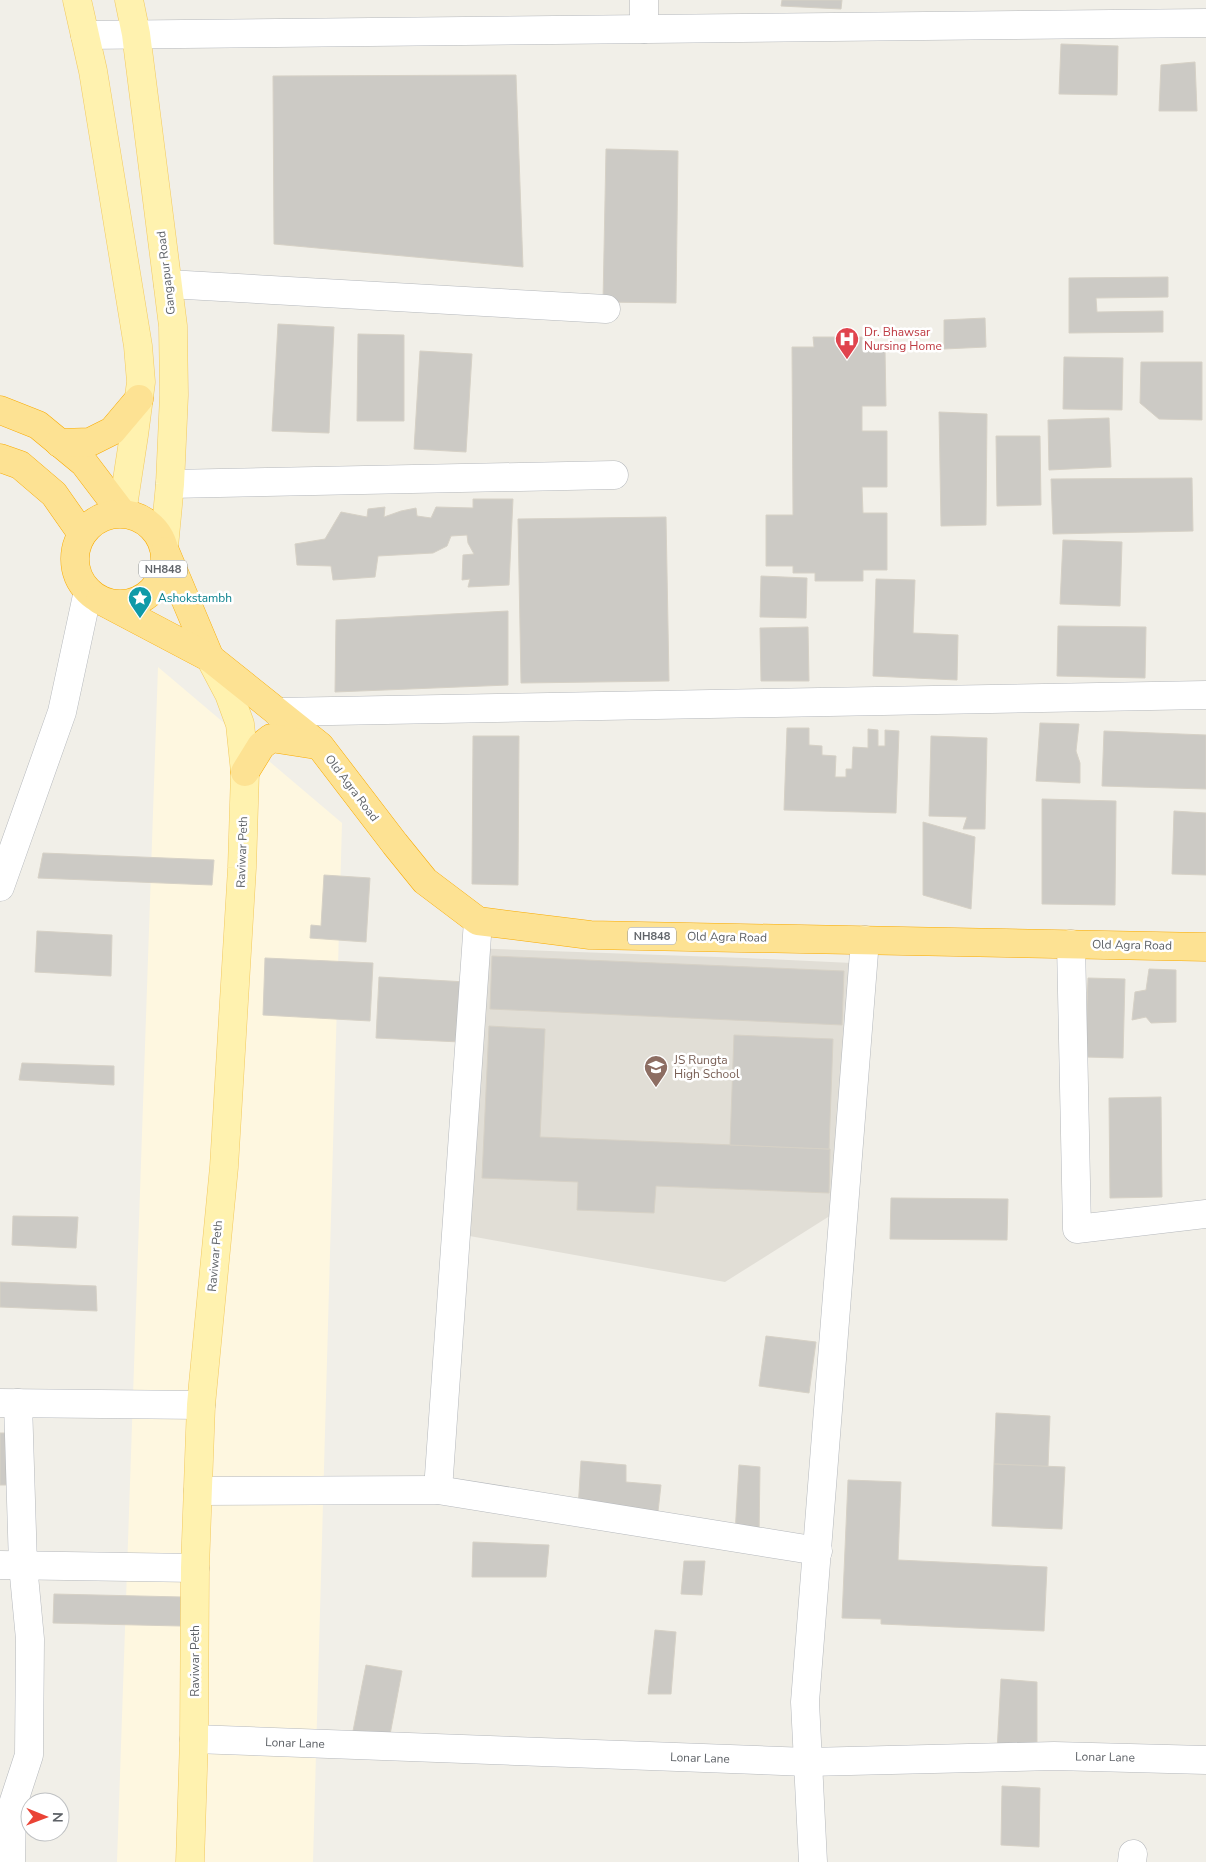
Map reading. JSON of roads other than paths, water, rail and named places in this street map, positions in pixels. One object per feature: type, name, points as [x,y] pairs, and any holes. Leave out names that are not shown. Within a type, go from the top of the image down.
[{"type":"highway","points":[[59,443],[90,442],[112,431],[138,399]]},
{"type":"highway","points":[[0,410],[38,425],[84,463],[122,513]]},
{"type":"highway","points":[[0,458],[20,466],[54,494],[82,534]]},
{"type":"highway","points":[[94,596],[79,578],[74,563],[75,548],[82,534],[92,522],[106,515],[122,513]]},
{"type":"highway","name":"NH848","points":[[94,596],[114,604],[129,604],[142,598],[154,588],[162,576],[165,562],[164,547],[158,534],[148,523],[136,516],[122,513]]},
{"type":"highway","name":"Old Agra Road","points":[[164,547],[210,658]]},
{"type":"highway","name":"Old Agra Road","points":[[94,596],[210,658],[320,746],[425,881],[478,921],[590,934],[1206,947]]},
{"type":"highway","points":[[245,772],[260,746],[272,738],[320,746]]},
{"type":"main road","points":[[77,0],[93,71],[138,346],[140,382],[122,513]]},
{"type":"main road","name":"Gangapur Road","points":[[129,0],[136,34],[173,326],[174,395],[170,484],[164,547]]},
{"type":"main road","name":"Raviwar Peth","points":[[190,1862],[194,1739],[195,1568],[201,1405],[224,1167],[242,868],[245,772],[240,724],[229,694],[210,658]]},
{"type":"street","points":[[644,0],[644,29]]},
{"type":"street","points":[[85,35],[1206,23]]},
{"type":"street","points":[[168,284],[606,309]]},
{"type":"street","points":[[170,484],[614,475]]},
{"type":"street","points":[[0,884],[62,712],[94,596]]},
{"type":"street","points":[[277,712],[1206,695]]},
{"type":"street","points":[[438,1490],[478,921]]},
{"type":"street","points":[[813,1862],[806,1702],[865,940]]},
{"type":"street","points":[[1072,944],[1077,1228],[1206,1214]]},
{"type":"street","points":[[11,1862],[6,1806],[29,1754],[30,1639],[12,1565],[9,1403],[201,1405]]},
{"type":"street","points":[[198,1491],[438,1490],[818,1551]]},
{"type":"street","points":[[12,1565],[195,1568]]},
{"type":"street","name":"Lonar Lane","points":[[194,1739],[808,1762],[1054,1756],[1206,1760]]},
{"type":"place","name":"Dr. Bhawsar Nursing Home","points":[[847,360]]},
{"type":"place","name":"Ashokstambh","points":[[140,619]]},
{"type":"place","name":"JS Rungta High School","points":[[656,1088]]}]
